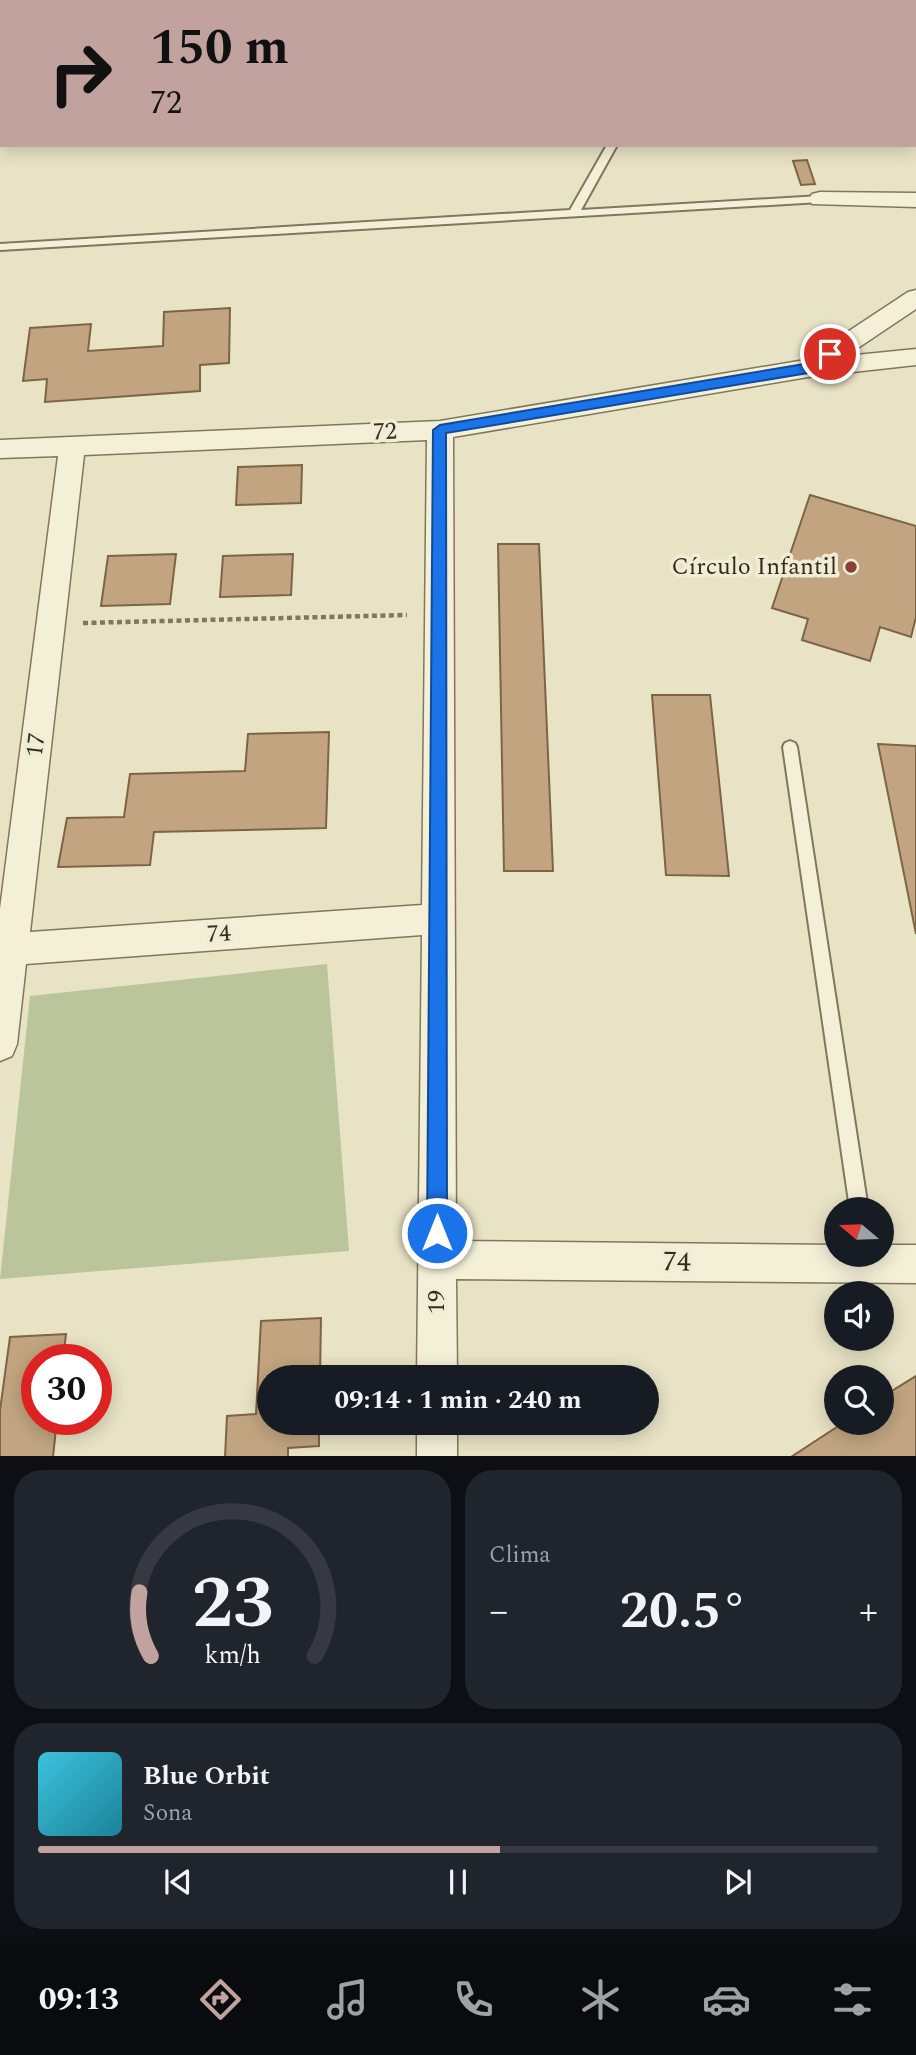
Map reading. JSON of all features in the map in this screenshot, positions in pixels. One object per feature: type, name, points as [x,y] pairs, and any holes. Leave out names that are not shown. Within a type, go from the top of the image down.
[{"type":"street","points":[[820,199],[916,200]]},
{"type":"street","name":"72","points":[[808,368],[916,298]]},
{"type":"street","name":"72","points":[[0,449],[440,430],[808,368],[916,357]]},
{"type":"street","name":"19","points":[[437,1365],[440,430]]},
{"type":"street","name":"17","points":[[0,1044],[6,949],[51,624],[72,446]]},
{"type":"street","name":"74","points":[[6,949],[438,919]]},
{"type":"street","name":"74","points":[[437,1260],[824,1259]]},
{"type":"street","name":"74","points":[[894,1262],[916,1264]]},
{"type":"street","points":[[437,1435],[437,1456]]},
{"type":"lane","points":[[574,212],[611,147]]},
{"type":"lane","points":[[0,247],[820,199]]},
{"type":"lane","points":[[790,747],[857,1197]]},
{"type":"path","points":[[51,624],[439,615]]},
{"type":"green space","points":[[327,964],[349,1251],[0,1279],[30,996]]},
{"type":"building","points":[[807,160],[815,184],[801,185],[793,161]]},
{"type":"building","points":[[230,308],[229,363],[200,365],[200,391],[45,402],[47,379],[23,381],[30,328],[91,324],[88,351],[163,346],[164,312]]},
{"type":"building","points":[[302,465],[301,503],[236,505],[238,467]]},
{"type":"building","name":"Círculo Infantil","points":[[810,495],[916,526],[916,617],[911,637],[880,627],[870,661],[802,640],[808,619],[772,608]]},
{"type":"building","points":[[498,544],[539,544],[553,871],[504,871]]},
{"type":"building","points":[[176,554],[170,604],[101,606],[108,556]]},
{"type":"building","points":[[293,554],[291,595],[220,597],[223,556]]},
{"type":"building","points":[[652,695],[710,695],[729,876],[666,875]]},
{"type":"building","points":[[329,732],[326,828],[154,832],[150,865],[58,867],[67,818],[124,817],[130,774],[245,771],[248,734]]},
{"type":"building","points":[[878,744],[916,746],[916,934]]},
{"type":"building","points":[[321,1318],[320,1365],[259,1365],[261,1321]]},
{"type":"building","points":[[66,1334],[65,1344],[21,1344],[21,1435],[55,1435],[53,1456],[0,1456],[0,1410],[10,1337]]},
{"type":"building","points":[[916,1376],[916,1456],[793,1456],[825,1435],[894,1435],[894,1390]]},
{"type":"building","points":[[257,1395],[257,1435],[319,1435],[319,1446],[288,1448],[288,1456],[225,1456],[227,1416],[256,1414]]},
{"type":"place","name":"Círculo Infantil","points":[[851,567]]},
{"type":"route","points":[[437,1233],[440,430],[808,368],[830,354]]}]
